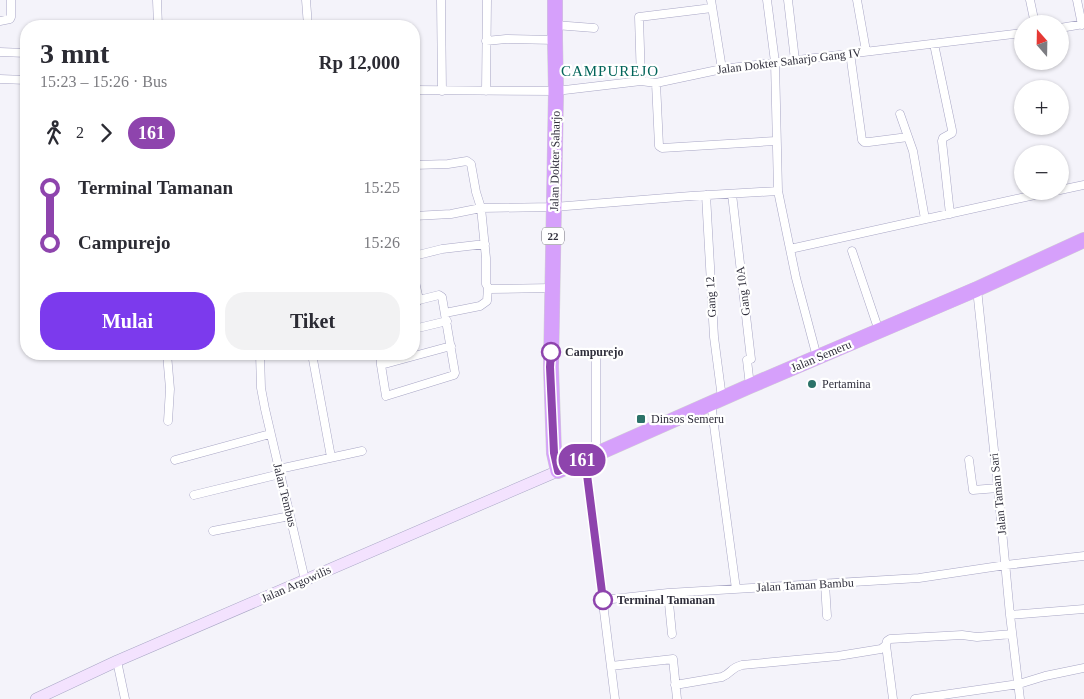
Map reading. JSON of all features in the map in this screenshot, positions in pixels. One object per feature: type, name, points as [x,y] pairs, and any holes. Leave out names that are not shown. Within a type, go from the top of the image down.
[{"type":"highway","name":"Jalan Dokter Saharjo","points":[[555,0],[556,91],[550,367],[554,453],[558,471]]},
{"type":"highway","name":"Jalan Semeru","points":[[558,471],[716,400],[977,289],[1084,240]]},
{"type":"street","points":[[0,21],[10,19],[11,0]]},
{"type":"street","points":[[157,0],[158,20]]},
{"type":"street","points":[[306,0],[308,20]]},
{"type":"street","points":[[441,0],[442,91]]},
{"type":"street","points":[[486,91],[487,0]]},
{"type":"street","points":[[767,0],[775,62],[778,191],[796,278],[817,357]]},
{"type":"street","points":[[788,0],[795,60]]},
{"type":"street","points":[[857,0],[866,51]]},
{"type":"street","points":[[1030,0],[1033,15]]},
{"type":"street","points":[[1069,27],[1083,25],[1077,0]]},
{"type":"street","points":[[641,81],[639,17],[712,4],[722,69]]},
{"type":"street","points":[[486,41],[594,28]]},
{"type":"street","name":"Jalan Dokter Saharjo Gang IV","points":[[420,90],[556,91],[641,81],[656,83],[722,69],[1014,34]]},
{"type":"street","points":[[934,44],[952,130],[952,133],[943,138],[942,141],[950,214]]},
{"type":"street","points":[[0,52],[20,53]]},
{"type":"street","points":[[850,53],[862,140],[869,142],[908,137]]},
{"type":"street","points":[[0,79],[20,80]]},
{"type":"street","points":[[656,83],[659,146],[662,148],[776,140]]},
{"type":"street","points":[[900,114],[913,151],[925,219]]},
{"type":"street","points":[[420,165],[470,162],[481,208],[486,258],[486,284],[488,288],[487,302],[480,306],[420,327]]},
{"type":"street","points":[[1069,188],[1084,185]]},
{"type":"street","points":[[420,216],[450,214],[481,208],[554,206],[778,191]]},
{"type":"street","name":"Gang 10A","points":[[732,194],[751,359],[747,360],[750,386]]},
{"type":"street","name":"Gang 12","points":[[706,195],[716,400],[736,589]]},
{"type":"street","points":[[790,249],[1014,200]]},
{"type":"street","points":[[420,254],[442,249],[485,244]]},
{"type":"street","points":[[852,252],[879,331]]},
{"type":"street","points":[[488,288],[552,288]]},
{"type":"street","name":"Jalan Taman Sari","points":[[977,289],[1020,699]]},
{"type":"street","points":[[381,360],[386,396],[454,375],[442,297],[439,295],[420,301]]},
{"type":"street","points":[[420,354],[451,346]]},
{"type":"street","points":[[596,359],[590,456],[603,600],[615,699]]},
{"type":"street","points":[[167,360],[170,389],[168,421]]},
{"type":"street","name":"Jalan Tembus","points":[[260,360],[261,388],[265,410],[305,580]]},
{"type":"street","points":[[313,360],[331,457]]},
{"type":"street","points":[[381,365],[399,360]]},
{"type":"street","points":[[175,460],[270,434]]},
{"type":"street","points":[[194,495],[331,457],[362,451]]},
{"type":"street","points":[[970,460],[973,490],[998,488]]},
{"type":"street","name":"Jalan Argowilis","points":[[36,699],[117,661],[558,471]]},
{"type":"street","points":[[213,531],[290,516]]},
{"type":"street","name":"Jalan Taman Bambu","points":[[603,600],[668,593],[919,578],[1084,556]]},
{"type":"street","points":[[825,584],[827,616]]},
{"type":"street","points":[[668,593],[672,634]]},
{"type":"street","points":[[1010,615],[1084,609]]},
{"type":"street","points":[[675,685],[722,677],[736,666],[846,655],[882,649],[890,639],[962,635],[977,637],[1012,634]]},
{"type":"street","points":[[886,645],[893,699]]},
{"type":"street","points":[[611,666],[673,659],[677,699]]},
{"type":"street","points":[[117,661],[125,699]]},
{"type":"street","points":[[915,699],[1019,684],[1045,676],[1084,668]]},
{"type":"bus line","name":"161","points":[[551,352],[554,453],[558,471],[585,459],[603,600]]},
{"type":"place","name":"Campurejo","points":[[551,352]]},
{"type":"place","name":"Pertamina","points":[[812,384]]},
{"type":"place","name":"Dinsos Semeru","points":[[641,419]]},
{"type":"place","name":"Terminal Tamanan","points":[[603,600]]},
{"type":"district","name":"CAMPUREJO","points":[[610,71]]}]
